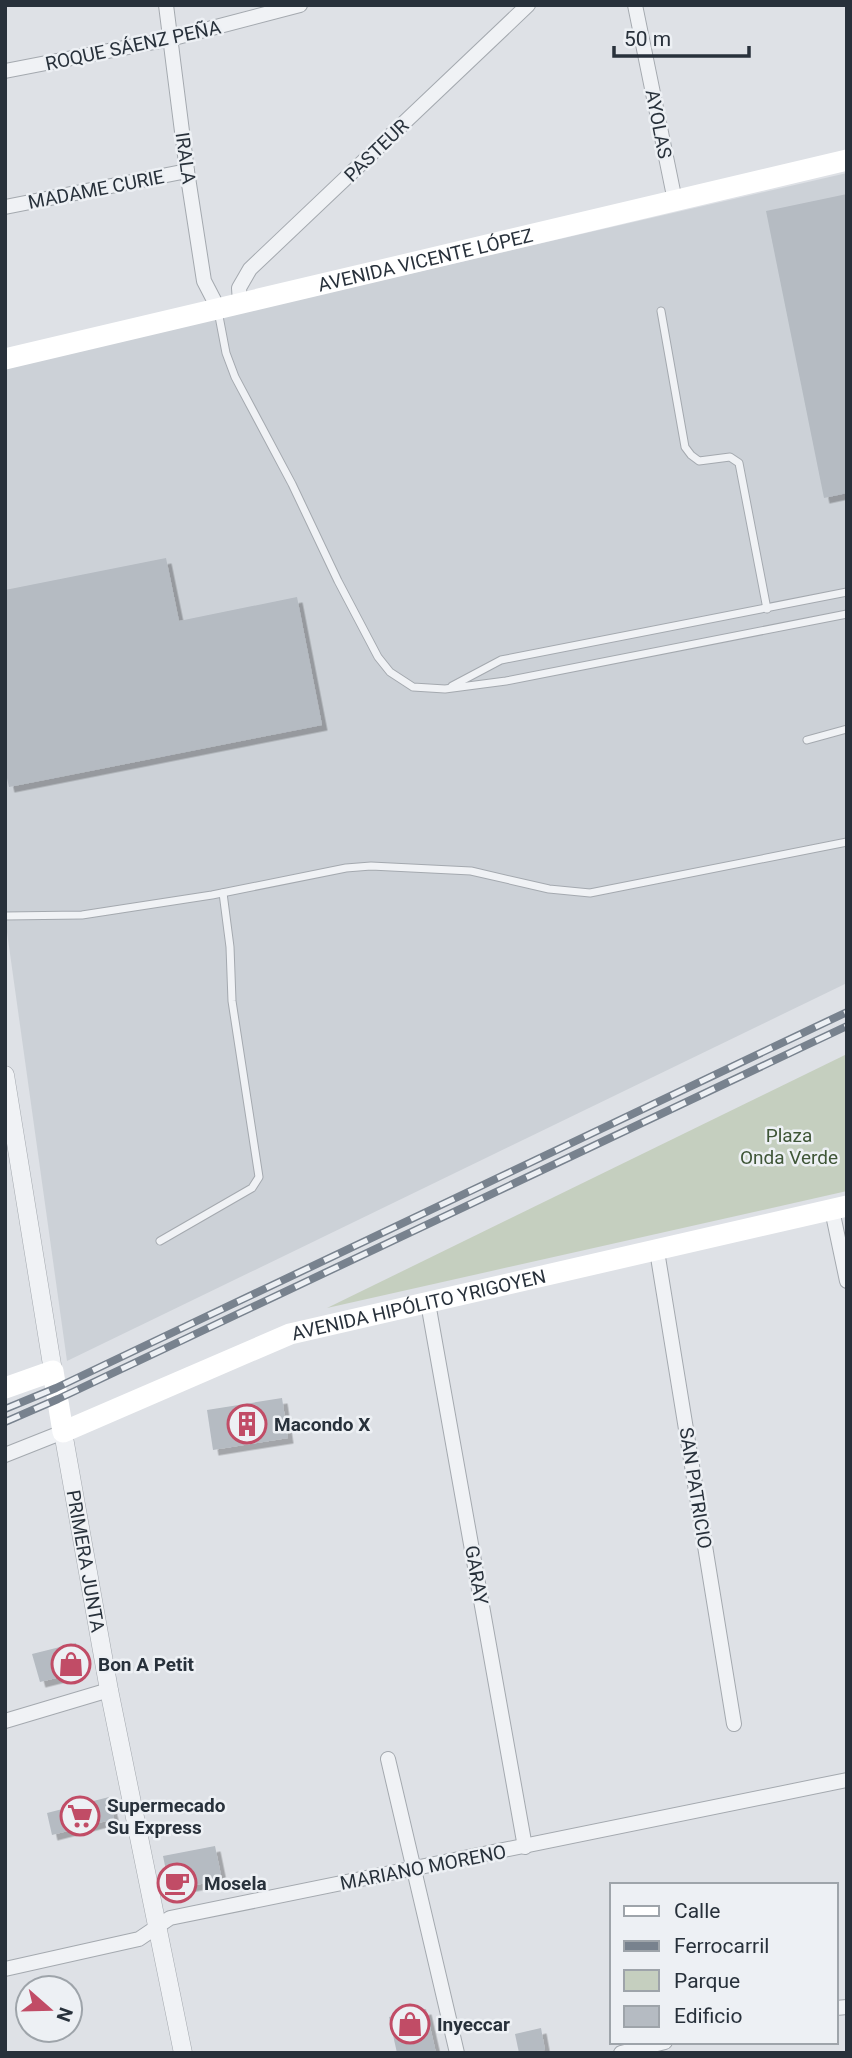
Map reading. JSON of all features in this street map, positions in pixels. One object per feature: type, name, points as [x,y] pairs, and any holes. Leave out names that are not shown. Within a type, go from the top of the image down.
[{"type":"main road","name":"AVENIDA VICENTE LÓPEZ","points":[[5,359],[847,160]]},
{"type":"main road","name":"AVENIDA HIPÓLITO YRIGOYEN","points":[[63,1432],[273,1340],[839,1208]]},
{"type":"main road","points":[[5,1388],[53,1371]]},
{"type":"main road","name":"PRIMERA JUNTA","points":[[53,1371],[63,1432]]},
{"type":"street","name":"IRALA","points":[[166,5],[204,281],[218,308]]},
{"type":"street","name":"ROQUE SÁENZ PEÑA","points":[[5,71],[170,39],[300,5]]},
{"type":"street","name":"PASTEUR","points":[[240,303],[239,288],[250,269],[528,5]]},
{"type":"street","name":"AYOLAS","points":[[635,5],[675,201]]},
{"type":"street","name":"MADAME CURIE","points":[[5,207],[187,171]]},
{"type":"street","points":[[5,1078],[53,1371]]},
{"type":"street","points":[[839,1208],[847,1281]]},
{"type":"street","name":"SAN PATRICIO","points":[[657,1251],[734,1724]]},
{"type":"street","name":"GARAY","points":[[428,1303],[525,1847]]},
{"type":"street","name":"AVENIDA HIPÓLITO YRIGOYEN","points":[[5,1455],[63,1432]]},
{"type":"street","name":"PRIMERA JUNTA","points":[[63,1432],[110,1690],[183,2053]]},
{"type":"street","points":[[5,1721],[110,1690]]},
{"type":"street","points":[[388,1759],[457,2053]]},
{"type":"street","name":"MARIANO MORENO","points":[[5,1969],[139,1939],[170,1918],[847,1780]]},
{"type":"street","points":[[621,2053],[657,2044]]},
{"type":"lane","points":[[218,308],[226,353],[235,377],[378,657],[390,672],[413,687],[424,690],[445,689],[506,681],[847,614]]},
{"type":"lane","points":[[661,311],[685,447],[691,456],[699,461],[730,457],[739,463],[767,609]]},
{"type":"lane","points":[[445,689],[501,660],[847,592]]},
{"type":"lane","points":[[807,740],[847,729]]},
{"type":"lane","points":[[5,916],[82,915],[223,893],[346,868],[391,866],[471,871],[549,889],[590,893],[847,842]]},
{"type":"lane","points":[[160,1241],[252,1188],[259,1177],[232,1001],[230,947],[223,893]]},
{"type":"shaded area","points":[[847,173],[847,983],[67,1361],[5,918],[5,367]]},
{"type":"green space","name":"Plaza Onda Verde","points":[[847,1054],[847,1191],[327,1308]]},
{"type":"building","points":[[847,194],[847,493],[824,498],[766,211]]},
{"type":"building","points":[[166,558],[179,621],[297,597],[322,725],[9,787],[5,769],[5,590]]},
{"type":"building","name":"Macondo X","points":[[282,1398],[288,1438],[213,1450],[207,1410]]},
{"type":"building","points":[[76,1643],[81,1663],[76,1673],[40,1682],[32,1654]]},
{"type":"building","name":"Supermecado Su Express","points":[[109,1797],[114,1819],[52,1835],[47,1813]]},
{"type":"building","points":[[215,1846],[222,1880],[170,1890],[163,1856]]},
{"type":"building","points":[[426,2009],[436,2053],[397,2053],[389,2017]]},
{"type":"building","points":[[541,2028],[545,2050],[519,2053],[515,2034]]},
{"type":"railway","points":[[5,1409],[56,1388],[847,1012]]},
{"type":"railway","points":[[5,1422],[847,1026]]},
{"type":"place","name":"Macondo X","points":[[247,1424]]},
{"type":"place","name":"Bon A Petit","points":[[71,1664]]},
{"type":"place","name":"Supermecado Su Express","points":[[80,1816]]},
{"type":"place","name":"Mosela","points":[[177,1883]]},
{"type":"place","name":"Inyeccar","points":[[410,2024]]}]
